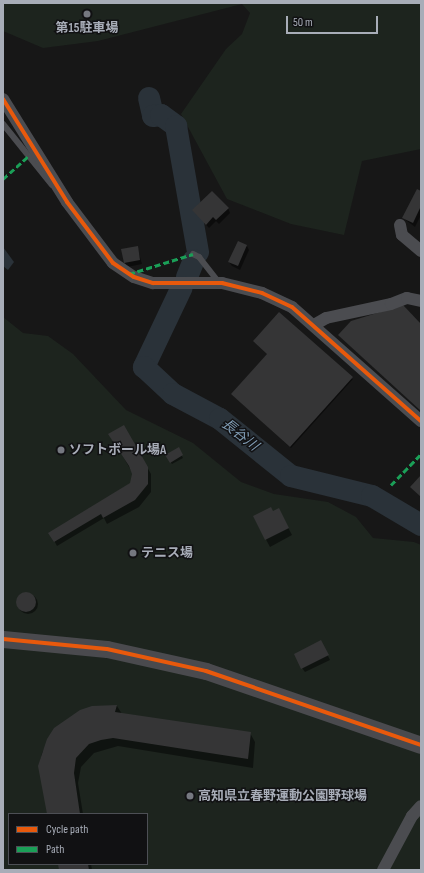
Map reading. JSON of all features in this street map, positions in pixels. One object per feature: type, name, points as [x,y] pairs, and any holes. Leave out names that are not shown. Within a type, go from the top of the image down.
[{"type":"street","points":[[3,99],[63,196],[113,263],[134,277],[154,283],[219,283],[268,296],[292,307],[421,421]]},
{"type":"street","points":[[400,225],[402,235],[421,251]]},
{"type":"street","points":[[314,325],[326,318],[391,304],[407,298],[421,301]]},
{"type":"street","points":[[3,639],[107,649],[206,671],[421,745]]},
{"type":"street","points":[[383,870],[412,816],[421,806]]},
{"type":"lane","points":[[3,124],[30,155],[43,177],[63,196]]},
{"type":"lane","points":[[193,254],[199,257],[219,283]]},
{"type":"shaded area","points":[[3,3],[421,3],[421,149],[362,161],[344,235],[291,224],[227,199],[181,114],[226,49],[242,34],[250,13],[242,4],[98,41],[43,48],[3,31]]},
{"type":"shaded area","points":[[3,247],[14,262],[8,270],[3,266]]},
{"type":"shaded area","points":[[3,317],[23,333],[48,336],[73,354],[126,410],[193,443],[241,482],[274,494],[328,502],[356,517],[373,538],[414,542],[421,545],[421,870],[3,870]]},
{"type":"building","points":[[417,189],[421,191],[421,206],[413,223],[402,218]]},
{"type":"building","points":[[212,191],[229,208],[216,220],[213,217],[206,225],[192,210]]},
{"type":"building","points":[[238,241],[247,245],[238,266],[228,262]]},
{"type":"building","points":[[138,246],[140,260],[124,263],[121,249]]},
{"type":"building","points":[[403,305],[421,324],[421,411],[338,335],[351,321]]},
{"type":"building","points":[[279,312],[353,377],[290,447],[231,394],[267,354],[253,341]]},
{"type":"building","points":[[124,425],[148,467],[148,484],[135,500],[103,518],[101,514],[54,542],[48,533],[130,483],[132,474],[129,466],[108,434]]},
{"type":"building","points":[[179,447],[183,455],[170,463],[165,455]]},
{"type":"building","points":[[421,475],[421,497],[410,487]]},
{"type":"building","points":[[271,507],[273,511],[279,508],[289,528],[265,540],[253,516]]},
{"type":"building","points":[[26,592],[33,595],[36,602],[33,609],[26,612],[19,609],[16,602],[19,595]]},
{"type":"building","points":[[321,640],[329,655],[301,669],[294,654]]},
{"type":"building","points":[[117,705],[115,712],[251,732],[248,759],[113,738],[101,740],[89,744],[76,758],[74,773],[80,813],[47,813],[38,766],[47,739],[54,728],[80,710],[92,706]]},
{"type":"building","points":[[58,865],[88,865],[89,870],[59,870]]},
{"type":"waterway","name":"長谷川","points":[[149,98],[153,116],[161,115],[176,126],[198,252]]},
{"type":"waterway","name":"長谷川","points":[[187,277],[194,260]]},
{"type":"waterway","name":"長谷川","points":[[182,287],[144,367],[173,394],[220,419],[291,476],[372,496],[421,525]]},
{"type":"marked path","points":[[3,179],[30,155]]},
{"type":"marked path","points":[[129,274],[193,254]]},
{"type":"marked path","points":[[391,485],[421,454]]},
{"type":"cycle path","points":[[3,99],[67,202],[113,263],[134,277],[153,283],[222,283],[262,293],[292,307],[421,421]]},
{"type":"cycle path","points":[[3,639],[107,649],[206,671],[421,745]]},
{"type":"place","name":"第15駐車場","points":[[87,14]]},
{"type":"place","name":"ソフトボール場A","points":[[61,450]]},
{"type":"place","name":"テニス場","points":[[133,553]]},
{"type":"place","name":"高知県立春野運動公園野球場","points":[[190,796]]}]
